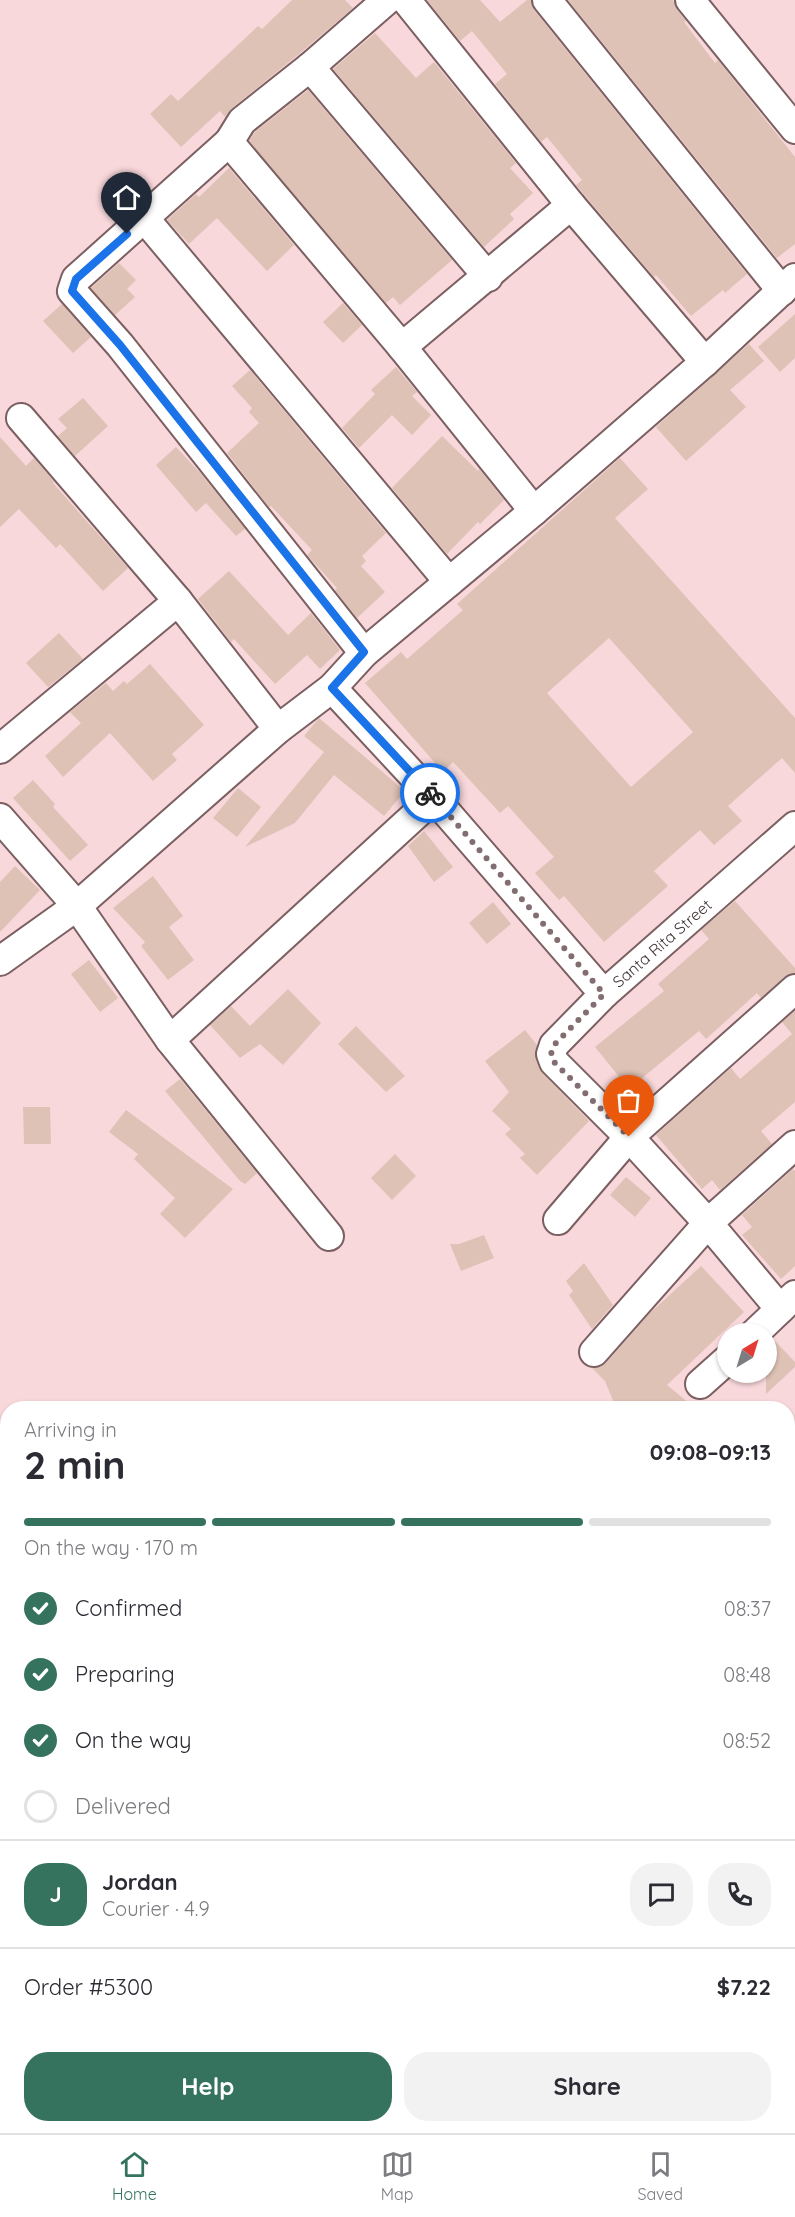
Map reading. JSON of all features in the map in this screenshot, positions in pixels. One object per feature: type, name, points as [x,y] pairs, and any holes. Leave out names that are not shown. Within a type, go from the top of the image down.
[{"type":"street","points":[[364,652],[120,345],[72,291],[76,279],[229,142],[242,121],[310,67],[387,0]]},
{"type":"street","points":[[406,0],[571,205],[705,362]]},
{"type":"street","points":[[0,961],[77,906],[278,729],[332,688],[364,652],[534,511],[705,362],[788,284],[547,0]]},
{"type":"street","points":[[690,0],[795,129]]},
{"type":"street","points":[[310,67],[488,277]]},
{"type":"street","points":[[229,142],[402,347],[534,511]]},
{"type":"street","points":[[402,347],[571,205]]},
{"type":"street","points":[[144,219],[449,582]]},
{"type":"street","points":[[21,418],[178,602],[278,729]]},
{"type":"street","points":[[0,749],[178,602]]},
{"type":"street","points":[[332,688],[434,798],[604,994]]},
{"type":"street","points":[[170,1040],[434,798]]},
{"type":"street","points":[[0,818],[77,906],[170,1040],[329,1236]]},
{"type":"street","name":"Santa Rita Street","points":[[787,1302],[554,1062],[551,1054],[554,1045],[604,994],[795,826]]},
{"type":"street","points":[[558,1220],[629,1137],[795,989]]},
{"type":"street","points":[[594,1352],[708,1223],[795,1145]]},
{"type":"street","points":[[765,1323],[787,1302]]},
{"type":"street","points":[[700,1384],[717,1369]]},
{"type":"building","points":[[292,0],[345,0],[353,8],[232,108],[225,117],[220,111],[181,147],[150,114],[171,94],[178,101],[258,26],[262,29]]},
{"type":"building","points":[[427,0],[480,0],[500,22],[527,0],[531,0],[534,10],[747,274],[725,293],[723,290],[691,316],[656,275],[654,277],[576,185],[582,180],[547,137],[541,142],[495,84],[507,74],[472,31],[460,41]]},
{"type":"building","points":[[568,0],[673,0],[677,10],[686,21],[684,22],[715,63],[718,60],[795,157],[795,244],[777,258]]},
{"type":"building","points":[[375,33],[416,78],[434,62],[516,163],[510,168],[533,193],[510,214],[514,219],[484,247],[333,69]]},
{"type":"building","points":[[308,90],[452,260],[400,305],[393,297],[386,303],[249,141],[255,132]]},
{"type":"building","points":[[229,168],[294,245],[267,271],[217,218],[189,244],[167,220],[196,194],[199,197]]},
{"type":"building","points":[[119,263],[136,280],[127,289],[135,297],[115,315],[91,288]]},
{"type":"building","points":[[343,303],[362,325],[343,343],[323,322]]},
{"type":"building","points":[[62,304],[91,337],[73,353],[43,321]]},
{"type":"building","points":[[795,314],[795,358],[780,372],[758,347]]},
{"type":"building","points":[[749,344],[764,361],[730,390],[746,407],[686,461],[656,427]]},
{"type":"building","points":[[396,367],[417,392],[412,396],[431,415],[412,435],[392,415],[359,448],[342,428],[375,394],[371,390]]},
{"type":"building","points":[[250,370],[386,533],[362,556],[366,561],[361,566],[385,592],[357,618],[335,590],[337,588],[307,555],[312,550],[271,506],[269,507],[227,453],[259,423],[249,412],[252,408],[232,386]]},
{"type":"building","points":[[83,398],[108,426],[75,456],[58,436],[67,428],[58,419]]},
{"type":"building","points":[[442,436],[478,471],[479,469],[504,500],[480,524],[478,522],[447,554],[392,488]]},
{"type":"building","points":[[0,437],[26,466],[34,458],[128,568],[103,591],[60,544],[56,548],[19,509],[0,527]]},
{"type":"building","points":[[176,447],[202,475],[245,529],[236,536],[206,503],[196,512],[156,465]]},
{"type":"building","points":[[620,458],[648,489],[615,518],[795,718],[795,773],[782,758],[728,806],[742,821],[714,845],[700,830],[654,871],[668,886],[604,942],[564,896],[559,900],[535,873],[554,857],[508,806],[500,813],[453,762],[443,772],[365,683],[401,652],[407,659],[463,610],[457,604]],"holes":[[[609,638],[693,732],[631,787],[547,693]]]},
{"type":"building","points":[[229,571],[288,635],[311,613],[340,650],[320,669],[307,655],[275,684],[234,639],[231,642],[198,599]]},
{"type":"building","points":[[59,633],[83,659],[48,687],[26,663]]},
{"type":"building","points":[[150,664],[204,725],[172,754],[177,760],[153,781],[110,733],[63,777],[45,756],[81,723],[70,712],[106,683],[113,691],[124,681],[127,684]]},
{"type":"building","points":[[319,718],[405,791],[384,816],[334,775],[295,823],[245,847],[324,752],[304,736]]},
{"type":"building","points":[[33,780],[55,804],[53,807],[88,845],[70,861],[13,798]]},
{"type":"building","points":[[238,788],[261,807],[237,837],[213,818]]},
{"type":"building","points":[[424,831],[453,867],[434,882],[408,846]]},
{"type":"building","points":[[15,866],[40,890],[0,932],[0,882]]},
{"type":"building","points":[[153,876],[183,916],[169,927],[194,960],[168,980],[141,946],[145,942],[113,908]]},
{"type":"building","points":[[735,901],[795,968],[795,973],[784,977],[761,998],[757,993],[706,1039],[699,1031],[629,1089],[595,1047],[664,991],[658,984],[709,939],[701,930]]},
{"type":"building","points":[[493,902],[511,924],[487,944],[469,923]]},
{"type":"building","points":[[89,960],[118,998],[100,1012],[71,974]]},
{"type":"building","points":[[288,989],[321,1023],[283,1065],[260,1044],[240,1058],[210,1025],[231,1006],[250,1026]]},
{"type":"building","points":[[795,1011],[795,1102],[761,1131],[772,1144],[720,1190],[712,1180],[702,1189],[656,1135],[731,1068],[740,1079],[792,1034],[782,1022]]},
{"type":"building","points":[[356,1026],[405,1076],[386,1092],[338,1044]]},
{"type":"building","points":[[525,1030],[537,1045],[536,1060],[542,1073],[589,1121],[537,1175],[520,1158],[525,1154],[505,1134],[511,1129],[492,1111],[509,1092],[485,1061]]},
{"type":"building","points":[[180,1079],[257,1173],[245,1184],[240,1181],[165,1091]]},
{"type":"building","points":[[23,1107],[50,1107],[51,1144],[24,1144]]},
{"type":"building","points":[[126,1110],[233,1189],[185,1238],[160,1214],[175,1198],[134,1159],[138,1154],[109,1132]]},
{"type":"building","points":[[395,1154],[416,1176],[392,1200],[371,1178]]},
{"type":"building","points":[[793,1169],[795,1171],[795,1266],[781,1279],[742,1235],[752,1227],[742,1215]]},
{"type":"building","points":[[626,1177],[651,1198],[635,1217],[610,1195]]},
{"type":"building","points":[[484,1235],[494,1258],[461,1271],[450,1244],[459,1244]]},
{"type":"building","points":[[584,1263],[613,1305],[592,1329],[569,1295],[573,1291],[566,1281]]},
{"type":"building","points":[[701,1266],[744,1312],[732,1323],[717,1323],[717,1338],[667,1385],[686,1401],[613,1401],[605,1381],[592,1368],[606,1363],[650,1313]]},
{"type":"building","points":[[777,1343],[795,1362],[795,1367],[766,1394],[766,1383],[777,1383]]},
{"type":"way so far","points":[[430,793],[604,994],[554,1045],[551,1054],[554,1062],[629,1137]]},
{"type":"route","points":[[127,234],[76,279],[72,291],[120,345],[364,652],[332,688],[430,793]]}]
